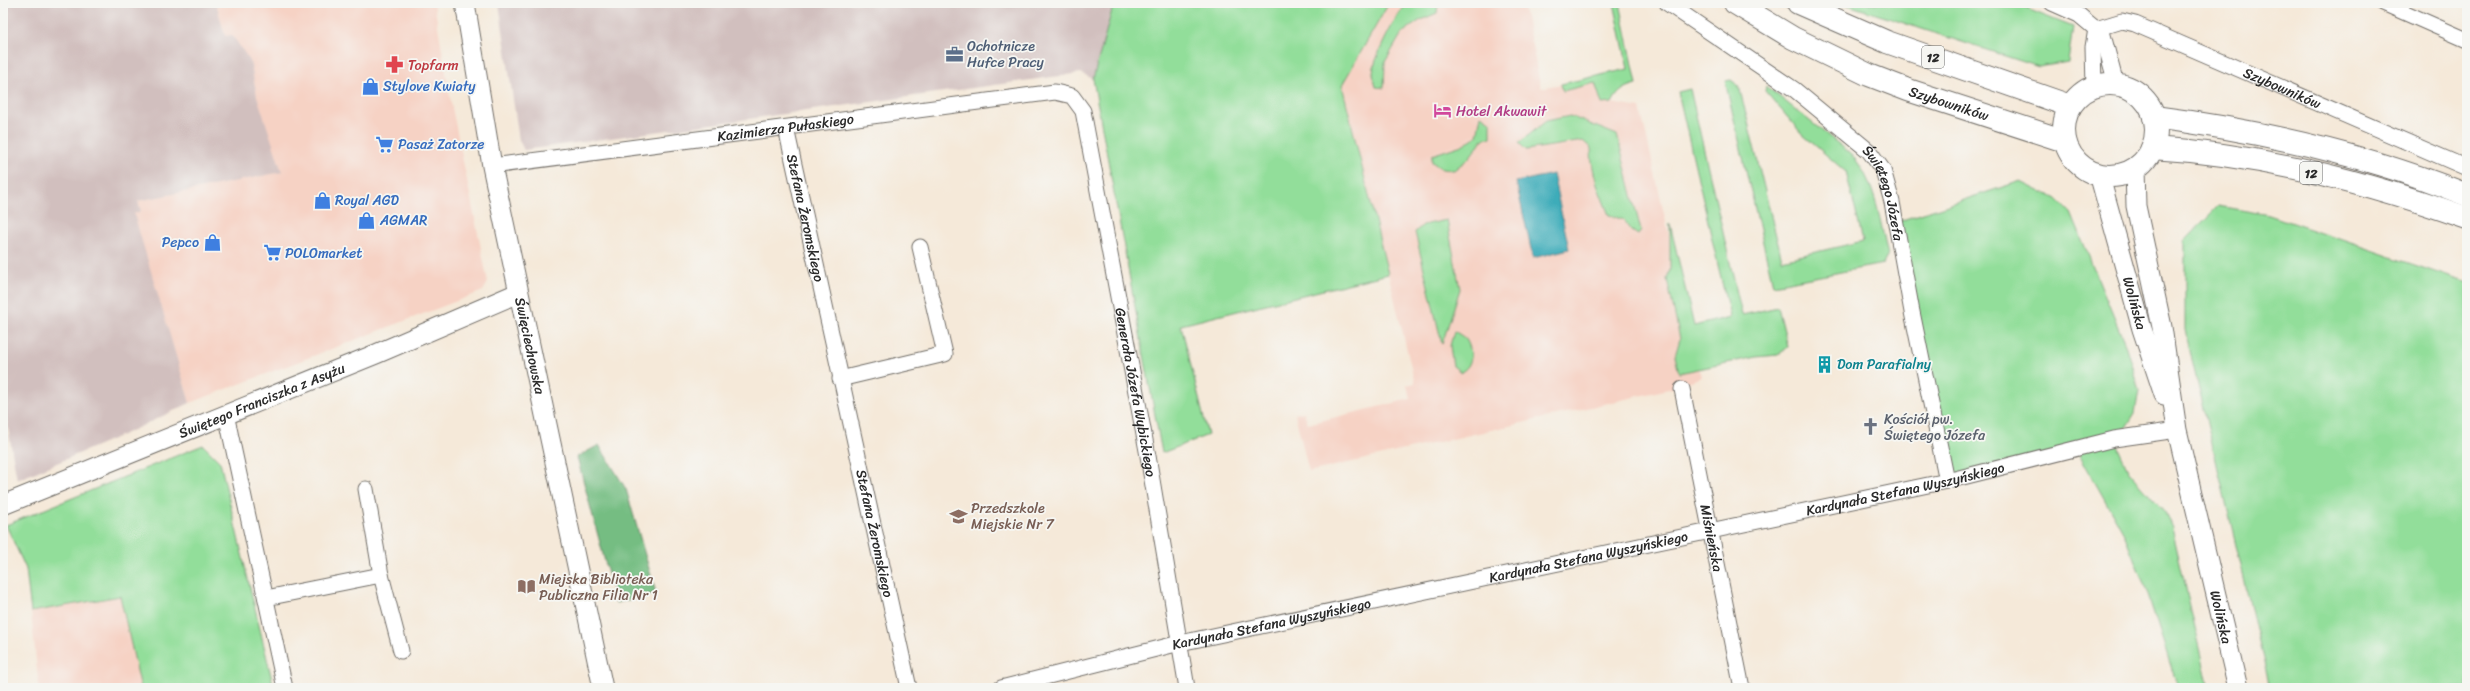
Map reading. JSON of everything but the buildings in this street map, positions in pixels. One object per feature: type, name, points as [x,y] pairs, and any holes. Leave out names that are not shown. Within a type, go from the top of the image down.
[{"type":"main road","name":"Szybowników","points":[[1735,3],[1792,38],[1834,59],[1908,90],[2065,141]]},
{"type":"main road","name":"12","points":[[1798,3],[1887,42],[2070,106]]},
{"type":"main road","points":[[2116,84],[2129,88],[2140,95],[2148,105],[2154,117],[2156,127],[2152,148],[2135,168],[2112,176],[2099,174],[2088,170],[2070,153],[2065,141],[2064,129],[2070,106],[2080,94],[2094,87],[2116,84]]},
{"type":"main road","name":"12","points":[[2154,117],[2234,128],[2343,152],[2426,178],[2467,195]]},
{"type":"main road","name":"12","points":[[2152,148],[2190,150],[2288,167],[2414,199],[2467,218]]},
{"type":"street","name":"Święciechowska","points":[[465,3],[492,166],[602,688]]},
{"type":"street","name":"Świętego Józefa","points":[[1667,3],[1796,90],[1869,151],[1883,170],[1892,202],[1912,312],[1947,481]]},
{"type":"street","points":[[2052,3],[2079,16],[2103,35],[2116,84]]},
{"type":"street","points":[[2383,3],[2467,40]]},
{"type":"street","name":"Szybowników","points":[[2096,29],[2122,21],[2135,24],[2467,168]]},
{"type":"street","points":[[2094,87],[2093,47],[2096,29]]},
{"type":"street","name":"Kazimierza Pułaskiego","points":[[492,166],[1056,92],[1067,93],[1076,99]]},
{"type":"street","name":"Generała Józefa Wybickiego","points":[[1076,99],[1083,111],[1086,126],[1148,456],[1187,688]]},
{"type":"street","name":"Stefana Żeromskiego","points":[[786,128],[909,688]]},
{"type":"street","name":"Wolińska","points":[[2135,168],[2136,206],[2162,327],[2177,430],[2238,688]]},
{"type":"street","name":"Wolińska","points":[[2099,174],[2142,329],[2177,430]]},
{"type":"street","points":[[840,379],[945,354],[920,247]]},
{"type":"street","name":"Świętego Franciszka z Asyżu","points":[[3,505],[518,293]]},
{"type":"street","name":"Miśnieńska","points":[[1682,389],[1712,531],[1742,688]]},
{"type":"street","points":[[226,414],[285,688]]},
{"type":"street","name":"Kardynała Stefana Wyszyńskiego","points":[[1001,688],[1180,643],[1947,481],[2114,439],[2177,430]]},
{"type":"street","points":[[366,488],[381,575],[401,651]]},
{"type":"street","points":[[266,598],[381,575]]},
{"type":"shaded area","points":[[3,3],[216,3],[225,36],[232,35],[250,61],[257,96],[282,172],[138,201],[141,211],[134,214],[190,403],[127,433],[17,480],[3,399]]},
{"type":"shaded area","points":[[216,3],[434,3],[451,103],[488,282],[483,291],[190,403],[133,213],[141,211],[138,201],[281,172],[257,96],[250,61],[225,36]]},
{"type":"shaded area","points":[[499,3],[1114,3],[1093,79],[1081,73],[524,150],[519,140]]},
{"type":"shaded area","points":[[1389,3],[1523,3],[1541,88],[1561,84],[1563,91],[1596,83],[1602,104],[1612,103],[1640,108],[1701,377],[1673,388],[1309,472],[1295,414],[1304,412],[1308,424],[1410,399],[1407,385],[1415,383],[1342,85]]},
{"type":"shaded area","points":[[120,596],[274,688],[39,688],[31,612]]},
{"type":"green space","points":[[1114,3],[1389,3],[1342,85],[1388,274],[1181,325],[1208,435],[1162,453],[1093,79]]},
{"type":"green space","points":[[1408,3],[1438,3],[1437,13],[1419,21],[1402,33],[1385,62],[1384,88],[1376,87],[1373,72],[1378,56],[1392,25]]},
{"type":"green space","points":[[1614,3],[1620,3],[1637,84],[1622,90],[1612,103],[1602,104],[1595,83],[1563,91],[1561,84],[1628,69]]},
{"type":"green space","points":[[1842,3],[2012,3],[2073,27],[2068,62],[2039,67]]},
{"type":"green space","points":[[1731,80],[1739,86],[1782,260],[1863,241],[1846,172],[1802,134],[1765,91],[1766,86],[1850,153],[1859,164],[1871,188],[1879,214],[1888,255],[1883,264],[1773,285],[1725,81]]},
{"type":"green space","points":[[1690,89],[1742,315],[1778,307],[1788,347],[1778,355],[1756,357],[1679,373],[1675,356],[1680,339],[1667,279],[1670,269],[1670,224],[1694,326],[1730,317],[1678,92]]},
{"type":"green space","points":[[1481,115],[1491,122],[1491,137],[1482,140],[1469,158],[1454,170],[1442,169],[1432,162],[1432,155],[1462,145],[1477,136]]},
{"type":"green space","points":[[1570,116],[1617,135],[1641,231],[1638,235],[1632,231],[1624,220],[1609,215],[1594,174],[1591,148],[1583,141],[1526,150],[1519,143],[1546,121]]},
{"type":"green space","points":[[2021,181],[2057,199],[2071,213],[2125,344],[2139,390],[2135,413],[2125,429],[2114,439],[2128,470],[2165,512],[2172,528],[2209,688],[2178,688],[2146,589],[2125,536],[2077,450],[1947,481],[1896,222]]},
{"type":"green space","points":[[2218,206],[2269,215],[2467,283],[2467,688],[2270,688],[2185,330],[2185,240]]},
{"type":"green space","points":[[1447,220],[1460,289],[1442,344],[1415,232],[1423,225]]},
{"type":"green space","points":[[1454,331],[1466,340],[1471,354],[1468,366],[1461,372],[1453,366],[1450,346]]},
{"type":"green space","points":[[203,445],[220,462],[274,688],[141,688],[120,596],[31,612],[26,569],[6,525]]},
{"type":"green space","points":[[599,445],[626,489],[656,593],[616,603],[577,457]]},
{"type":"water","points":[[1553,174],[1569,249],[1533,258],[1516,182]]},
{"type":"place","name":"Ochotnicze Hufce Pracy","points":[[954,54]]},
{"type":"place","name":"Topfarm","points":[[395,65]]},
{"type":"place","name":"Stylove Kwiaty","points":[[370,86]]},
{"type":"place","name":"Hotel Akwawit","points":[[1443,111]]},
{"type":"place","name":"Pasaż Zatorze","points":[[385,144]]},
{"type":"place","name":"Royal AGD","points":[[322,200]]},
{"type":"place","name":"AGMAR","points":[[367,220]]},
{"type":"place","name":"Pepco","points":[[212,242]]},
{"type":"place","name":"POLOmarket","points":[[272,253]]},
{"type":"place","name":"Dom Parafialny","points":[[1824,364]]},
{"type":"place","name":"Kościół pw. Świętego Józefa","points":[[1871,427]]},
{"type":"place","name":"Przedszkole Miejskie Nr 7","points":[[958,516]]},
{"type":"place","name":"Miejska Biblioteka Publiczna Filia Nr 1","points":[[526,587]]}]
